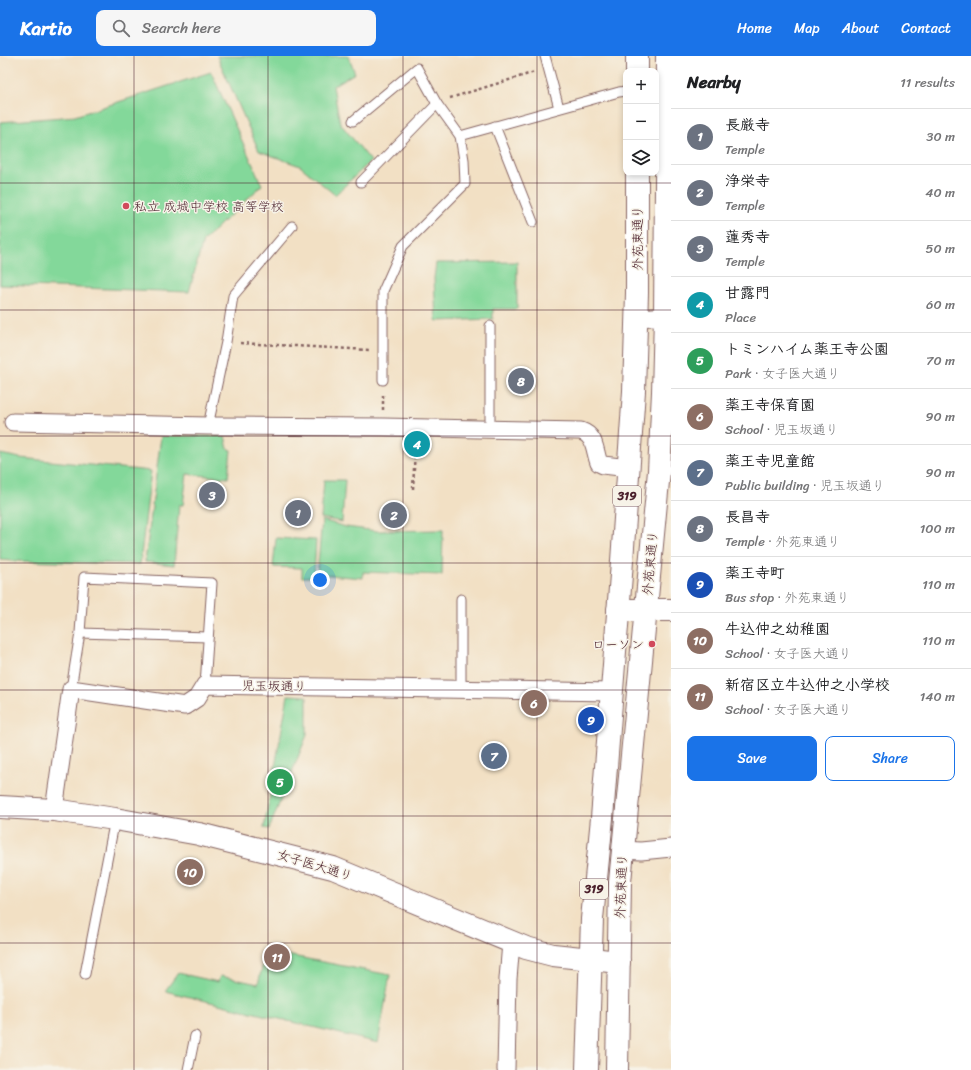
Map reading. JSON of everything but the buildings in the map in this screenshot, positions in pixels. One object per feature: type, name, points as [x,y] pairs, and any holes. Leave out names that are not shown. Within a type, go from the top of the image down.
[{"type":"main road","points":[[637,68],[638,56]]},
{"type":"main road","name":"外苑東通り","points":[[617,1070],[620,882],[622,850],[659,471],[668,316],[662,90],[667,56]]},
{"type":"main road","name":"外苑東通り","points":[[587,1070],[594,885],[602,818],[634,391],[637,176]]},
{"type":"main road","points":[[618,610],[671,610]]},
{"type":"main road","name":"女子医大通り","points":[[0,807],[54,810],[199,834],[333,868],[511,943],[541,953],[590,960],[619,962]]},
{"type":"street","points":[[636,318],[668,316]]},
{"type":"street","points":[[13,422],[208,426],[383,426],[581,431],[588,434],[592,440],[599,462],[603,465],[628,468]]},
{"type":"street","points":[[54,810],[71,688],[185,706],[197,698],[205,685]]},
{"type":"street","name":"児玉坂通り","points":[[205,685],[612,692]]},
{"type":"street","points":[[622,850],[642,851],[671,848]]},
{"type":"street","points":[[506,1070],[508,979],[511,943]]},
{"type":"lane","points":[[545,56],[559,108]]},
{"type":"lane","points":[[353,121],[417,68],[437,104],[460,136],[464,160],[465,184],[403,246],[383,291],[383,380]]},
{"type":"lane","points":[[460,136],[623,91]]},
{"type":"lane","points":[[361,182],[437,104]]},
{"type":"lane","points":[[494,126],[533,222]]},
{"type":"lane","points":[[208,426],[226,342],[233,296],[292,226]]},
{"type":"lane","points":[[490,326],[490,429]]},
{"type":"lane","points":[[71,688],[80,633],[84,577],[212,582],[205,685]]},
{"type":"lane","points":[[460,690],[461,598]]},
{"type":"lane","points":[[80,633],[208,637]]},
{"type":"lane","points":[[85,974],[114,819]]},
{"type":"lane","points":[[188,1070],[195,1036]]},
{"type":"path","points":[[437,104],[548,68]]},
{"type":"path","points":[[226,342],[382,351]]},
{"type":"path","points":[[383,380],[383,426]]},
{"type":"path","points":[[413,489],[415,448]]},
{"type":"green space","points":[[217,56],[348,56],[355,73],[333,86],[340,123],[371,161],[335,195],[300,166],[259,151]]},
{"type":"green space","name":"私立 成城中学校 高等学校","points":[[211,72],[262,185],[203,241],[189,292],[0,285],[0,122],[75,116]]},
{"type":"green space","points":[[517,262],[517,309],[493,309],[493,319],[436,321],[434,278],[436,263]]},
{"type":"green space","points":[[161,436],[225,436],[228,449],[231,450],[228,478],[187,474],[183,505],[179,505],[174,565],[145,562]]},
{"type":"green space","points":[[0,454],[20,458],[151,471],[140,564],[0,560]]},
{"type":"green space","points":[[324,480],[345,480],[342,522],[321,518]]},
{"type":"green space","points":[[322,520],[346,527],[377,531],[443,530],[442,575],[363,572],[363,578],[317,574]]},
{"type":"green space","points":[[276,538],[316,540],[314,577],[302,577],[302,568],[273,567]]},
{"type":"green space","points":[[288,695],[307,696],[307,735],[269,829],[264,828]]},
{"type":"green space","points":[[266,951],[390,975],[378,1043],[165,991],[178,973],[218,982],[220,976],[258,984]]},
{"type":"place","name":"私立 成城中学校 高等学校","points":[[126,206]]},
{"type":"place","name":"長昌寺","points":[[521,381]]},
{"type":"place","name":"甘露門","points":[[417,444]]},
{"type":"place","name":"蓮秀寺","points":[[212,495]]},
{"type":"place","name":"長厳寺","points":[[298,513]]},
{"type":"place","name":"浄栄寺","points":[[394,515]]},
{"type":"place","name":"ローソン","points":[[652,644]]},
{"type":"place","name":"薬王寺保育園","points":[[534,703]]},
{"type":"place","name":"薬王寺町","points":[[591,720]]},
{"type":"place","name":"薬王寺児童館","points":[[494,756]]},
{"type":"place","name":"トミンハイム薬王寺公園","points":[[280,782]]},
{"type":"place","name":"牛込仲之幼稚園","points":[[190,872]]},
{"type":"place","name":"新宿区立牛込仲之小学校","points":[[277,957]]}]
